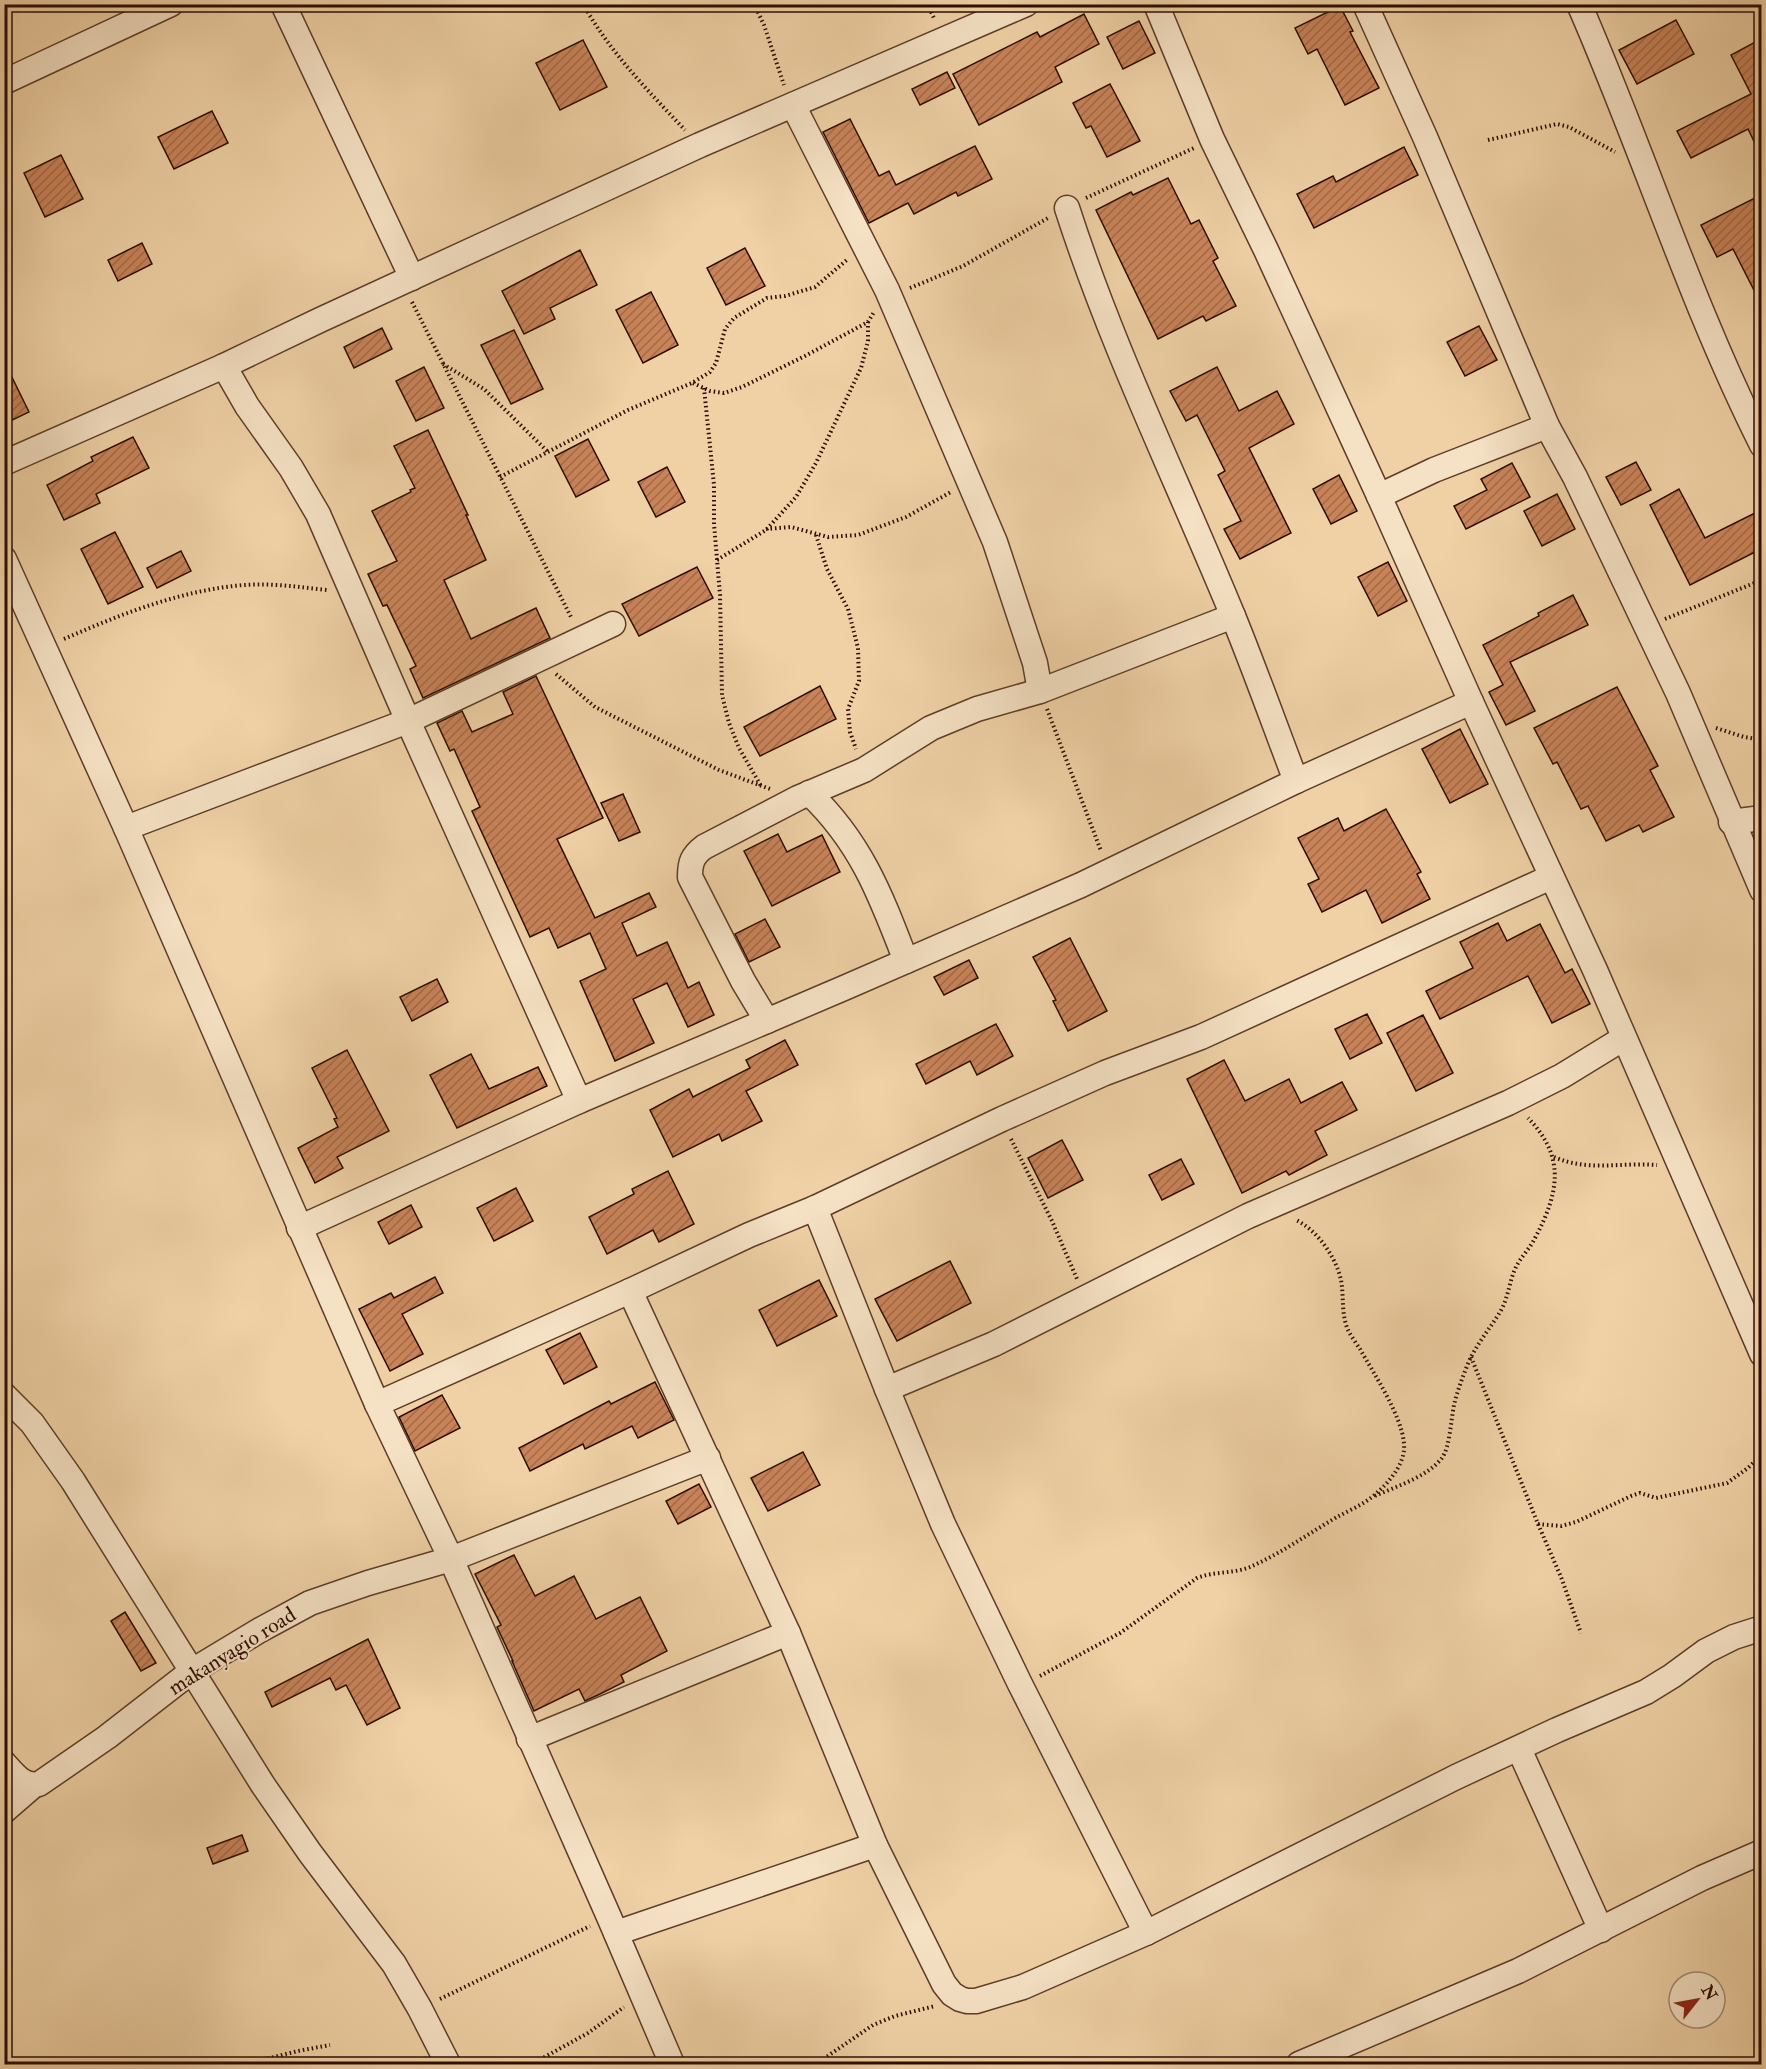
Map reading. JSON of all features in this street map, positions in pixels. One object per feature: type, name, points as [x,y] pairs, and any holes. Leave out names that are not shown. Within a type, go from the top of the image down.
[{"type":"street","points":[[4,82],[171,4]]},
{"type":"street","points":[[283,4],[407,280]]},
{"type":"street","points":[[4,463],[224,366],[700,146],[1026,4]]},
{"type":"street","points":[[1156,4],[1212,139],[1266,250],[1595,970],[1761,1354]]},
{"type":"street","points":[[1365,4],[1443,179],[1547,426],[1575,477],[1647,626],[1761,890]]},
{"type":"street","points":[[1579,4],[1614,86],[1679,258],[1726,373],[1761,445]]},
{"type":"street","points":[[793,105],[887,290],[995,542],[1035,663],[1040,691]]},
{"type":"street","points":[[1066,208],[1083,258],[1143,407],[1233,616],[1296,781]]},
{"type":"street","points":[[224,366],[247,406],[291,468],[318,514],[408,721],[579,1101]]},
{"type":"street","points":[[1379,496],[1434,470],[1547,426]]},
{"type":"street","points":[[4,559],[126,828],[376,1404],[451,1560],[672,2064]]},
{"type":"street","points":[[767,1021],[743,981],[690,878],[690,865],[694,855],[704,847],[803,795],[864,770],[931,728],[977,709],[1040,691],[1233,616]]},
{"type":"street","points":[[126,828],[408,721],[613,624]]},
{"type":"street","points":[[299,1228],[579,1101],[1109,871],[1296,781],[1471,702]]},
{"type":"street","points":[[803,795],[830,813],[854,844],[881,894],[906,961]]},
{"type":"street","points":[[1731,822],[1761,818]]},
{"type":"street","points":[[376,1404],[630,1291],[749,1235],[815,1208],[1105,1073],[1201,1037],[1551,876]]},
{"type":"street","points":[[886,1389],[994,1344],[1268,1207],[1508,1104],[1562,1076],[1623,1038]]},
{"type":"street","points":[[815,1208],[886,1389],[943,1524],[1019,1683],[1146,1933]]},
{"type":"street","points":[[630,1291],[788,1633],[875,1845],[944,1984],[960,1999],[976,2001],[1023,1987],[1146,1933],[1446,1782],[1557,1730],[1646,1692],[1706,1651],[1734,1636],[1761,1628]]},
{"type":"street","points":[[4,1395],[32,1423],[74,1481],[279,1808],[393,1964],[420,2009],[448,2064]]},
{"type":"street","name":"makanyagio road","points":[[4,1811],[34,1785],[61,1770],[107,1737],[192,1671],[309,1603],[368,1583],[451,1560],[708,1458]]},
{"type":"street","points":[[529,1739],[788,1633]]},
{"type":"street","points":[[1519,1749],[1601,1930]]},
{"type":"street","points":[[4,1763],[20,1780],[34,1785]]},
{"type":"street","points":[[613,1925],[875,1845]]},
{"type":"street","points":[[1299,2064],[1518,1971],[1702,1878],[1761,1852]]},
{"type":"path","points":[[583,4],[595,25],[630,71],[700,146]]},
{"type":"path","points":[[754,4],[793,105]]},
{"type":"path","points":[[1488,140],[1548,126],[1564,125],[1610,150],[1642,159]]},
{"type":"path","points":[[500,477],[628,410],[692,383],[710,372],[716,363],[725,329],[734,318],[767,298],[785,296],[815,287],[864,244]]},
{"type":"path","points":[[407,280],[443,364],[582,640]]},
{"type":"path","points":[[717,560],[765,530],[796,497],[816,463],[861,368],[868,341],[868,322],[887,290]]},
{"type":"path","points":[[692,383],[710,391],[724,393],[742,387],[868,322]]},
{"type":"path","points":[[443,364],[484,389],[548,452]]},
{"type":"path","points":[[704,388],[714,485],[714,524],[720,595],[722,695],[729,723],[739,748],[761,786]]},
{"type":"path","points":[[765,530],[791,527],[816,535],[840,537],[876,529],[906,517],[969,482]]},
{"type":"path","points":[[816,535],[827,569],[848,609],[856,640],[860,665],[859,681],[848,709],[848,722],[864,770]]},
{"type":"path","points":[[1647,626],[1761,580]]},
{"type":"path","points":[[44,647],[113,618],[184,595],[243,585],[273,585],[354,594]]},
{"type":"path","points":[[539,660],[596,707],[719,770],[761,786],[803,795]]},
{"type":"path","points":[[1040,691],[1109,871]]},
{"type":"path","points":[[1691,726],[1707,726],[1761,740]]},
{"type":"path","points":[[1019,1683],[1062,1665],[1120,1633],[1197,1578],[1208,1573],[1248,1568],[1372,1497],[1425,1473],[1444,1456],[1455,1403],[1471,1357],[1500,1312],[1515,1270],[1534,1240],[1545,1216],[1554,1185],[1556,1166],[1554,1157],[1538,1128],[1529,1118],[1508,1104]]},
{"type":"path","points":[[1002,1119],[1052,1221],[1084,1298]]},
{"type":"path","points":[[1554,1157],[1578,1166],[1639,1163],[1681,1170]]},
{"type":"path","points":[[1268,1207],[1299,1221],[1316,1233],[1341,1280],[1344,1314],[1348,1329],[1398,1422],[1404,1444],[1402,1458],[1394,1474],[1372,1497]]},
{"type":"path","points":[[1471,1357],[1538,1524],[1562,1577],[1581,1633]]},
{"type":"path","points":[[1538,1524],[1561,1526],[1576,1522],[1640,1493],[1656,1498],[1727,1483],[1748,1468],[1761,1454]]},
{"type":"path","points":[[420,2009],[613,1925]]},
{"type":"path","points":[[532,2064],[538,2063],[588,2033],[642,1994]]},
{"type":"path","points":[[816,2064],[873,2025],[895,2016],[960,1999]]},
{"type":"path","points":[[246,2064],[330,2045]]},
{"type":"building","points":[[1340,6],[1353,31],[1350,32],[1379,88],[1345,105],[1317,49],[1308,54],[1295,28]]},
{"type":"building","points":[[1084,14],[1099,44],[1055,67],[1062,82],[979,125],[953,74],[1037,32],[1040,37]]},
{"type":"building","points":[[1676,20],[1694,54],[1637,84],[1619,50]]},
{"type":"building","points":[[1139,21],[1155,53],[1123,69],[1107,37]]},
{"type":"building","points":[[1761,39],[1761,156],[1748,129],[1691,158],[1677,131],[1751,94],[1731,55]]},
{"type":"building","points":[[583,40],[607,87],[560,110],[536,63]]},
{"type":"building","points":[[947,72],[955,88],[920,105],[912,89]]},
{"type":"building","points":[[1110,84],[1140,141],[1107,157],[1091,126],[1086,128],[1073,103]]},
{"type":"building","points":[[212,111],[228,143],[174,169],[158,137]]},
{"type":"building","points":[[850,119],[879,176],[889,171],[896,185],[975,146],[992,179],[958,196],[956,192],[914,214],[908,203],[869,223],[823,132]]},
{"type":"building","points":[[1404,147],[1418,175],[1314,228],[1297,194],[1333,176],[1336,182]]},
{"type":"building","points":[[61,155],[83,199],[45,217],[24,173]]},
{"type":"building","points":[[1168,178],[1191,224],[1199,220],[1218,258],[1213,261],[1236,306],[1206,321],[1203,316],[1158,339],[1096,210],[1131,192],[1133,195]]},
{"type":"building","points":[[1761,195],[1761,304],[1733,249],[1717,257],[1701,225]]},
{"type":"building","points":[[142,243],[152,264],[118,281],[108,260]]},
{"type":"building","points":[[745,248],[765,286],[726,305],[707,268]]},
{"type":"building","points":[[580,250],[597,285],[550,308],[555,319],[524,334],[502,291]]},
{"type":"building","points":[[651,292],[678,345],[643,363],[616,310]]},
{"type":"building","points":[[1479,326],[1497,360],[1465,376],[1447,342]]},
{"type":"building","points":[[382,328],[392,349],[354,368],[344,347]]},
{"type":"building","points":[[514,330],[543,389],[511,404],[481,345]]},
{"type":"building","points":[[4,361],[29,412],[4,424]]},
{"type":"building","points":[[424,367],[444,408],[416,421],[396,381]]},
{"type":"building","points":[[1217,367],[1239,411],[1277,391],[1294,424],[1249,448],[1291,533],[1240,559],[1224,529],[1241,521],[1218,475],[1225,471],[1197,415],[1186,421],[1170,391]]},
{"type":"building","points":[[428,430],[468,515],[466,515],[486,560],[444,580],[471,639],[536,608],[550,638],[423,698],[410,669],[416,666],[387,605],[383,606],[368,574],[397,561],[372,511],[415,488],[394,446]]},
{"type":"building","points":[[133,437],[149,468],[96,494],[100,503],[64,520],[47,485],[93,461],[91,457]]},
{"type":"building","points":[[588,439],[609,480],[576,497],[555,456]]},
{"type":"building","points":[[1636,462],[1651,490],[1621,505],[1606,477]]},
{"type":"building","points":[[1512,463],[1530,497],[1466,529],[1454,506],[1487,490],[1481,479]]},
{"type":"building","points":[[667,467],[685,502],[656,517],[638,482]]},
{"type":"building","points":[[1339,475],[1357,511],[1331,524],[1313,489]]},
{"type":"building","points":[[1679,489],[1705,538],[1761,510],[1761,549],[1690,585],[1650,505]]},
{"type":"building","points":[[1557,494],[1575,529],[1542,546],[1524,511]]},
{"type":"building","points":[[115,532],[143,587],[108,604],[81,549]]},
{"type":"building","points":[[181,551],[191,571],[157,588],[147,568]]},
{"type":"building","points":[[1388,562],[1407,601],[1378,616],[1358,577]]},
{"type":"building","points":[[697,567],[713,598],[639,636],[622,604]]},
{"type":"building","points":[[1573,595],[1588,625],[1510,662],[1535,711],[1506,725],[1489,692],[1503,685],[1483,645],[1539,616],[1538,613]]},
{"type":"building","points":[[536,676],[603,818],[557,839],[595,918],[649,893],[656,907],[622,923],[637,956],[667,942],[688,988],[699,982],[714,1015],[688,1027],[667,983],[633,999],[654,1043],[615,1061],[580,981],[606,969],[590,933],[558,948],[549,928],[530,937],[472,811],[480,807],[454,749],[450,751],[437,723],[462,711],[472,732],[513,714],[503,692]]},
{"type":"building","points":[[820,686],[836,719],[760,756],[744,727]]},
{"type":"building","points":[[1617,687],[1658,766],[1650,770],[1674,817],[1643,832],[1639,825],[1606,841],[1588,806],[1581,809],[1557,762],[1553,764],[1534,728]]},
{"type":"building","points":[[1460,729],[1488,784],[1450,803],[1422,749]]},
{"type":"building","points":[[623,794],[640,832],[619,841],[601,803]]},
{"type":"building","points":[[1386,809],[1421,872],[1417,874],[1430,899],[1382,923],[1366,890],[1322,912],[1308,884],[1319,879],[1298,838],[1338,818],[1344,831]]},
{"type":"building","points":[[778,834],[787,852],[822,835],[840,872],[772,906],[744,851]]},
{"type":"building","points":[[765,919],[780,947],[749,962],[735,934]]},
{"type":"building","points":[[1498,923],[1507,941],[1540,924],[1565,973],[1572,969],[1590,1004],[1552,1023],[1528,976],[1440,1019],[1426,991],[1473,968],[1460,942]]},
{"type":"building","points":[[1070,938],[1107,1011],[1068,1031],[1053,1001],[1056,1000],[1033,957]]},
{"type":"building","points":[[969,960],[978,978],[944,995],[934,977]]},
{"type":"building","points":[[437,979],[448,1002],[412,1021],[400,997]]},
{"type":"building","points":[[1367,1014],[1382,1043],[1350,1059],[1335,1029]]},
{"type":"building","points":[[1423,1015],[1453,1073],[1416,1091],[1387,1033]]},
{"type":"building","points":[[996,1024],[1013,1056],[977,1075],[970,1061],[926,1084],[916,1064]]},
{"type":"building","points":[[785,1040],[798,1065],[746,1091],[762,1121],[722,1141],[719,1134],[673,1157],[650,1110],[689,1089],[693,1097],[750,1068],[746,1060]]},
{"type":"building","points":[[347,1050],[389,1131],[337,1157],[343,1168],[315,1183],[298,1148],[338,1127],[334,1119],[337,1118],[312,1068]]},
{"type":"building","points":[[471,1054],[489,1089],[538,1067],[547,1086],[457,1128],[430,1075]]},
{"type":"building","points":[[1224,1060],[1245,1101],[1289,1079],[1301,1103],[1342,1082],[1357,1110],[1315,1131],[1327,1155],[1289,1175],[1286,1171],[1242,1193],[1187,1079]]},
{"type":"building","points":[[1062,1140],[1083,1180],[1048,1198],[1028,1158]]},
{"type":"building","points":[[1181,1159],[1194,1184],[1162,1200],[1149,1175]]},
{"type":"building","points":[[668,1171],[694,1224],[659,1242],[653,1230],[607,1254],[589,1217],[634,1194],[632,1189]]},
{"type":"building","points":[[516,1188],[533,1221],[494,1241],[477,1208]]},
{"type":"building","points":[[411,1205],[422,1227],[389,1244],[378,1222]]},
{"type":"building","points":[[950,1261],[971,1303],[897,1341],[875,1299]]},
{"type":"building","points":[[435,1277],[443,1293],[402,1314],[423,1354],[390,1371],[359,1309],[391,1293],[394,1298]]},
{"type":"building","points":[[819,1280],[837,1316],[777,1346],[759,1310]]},
{"type":"building","points":[[580,1333],[597,1367],[564,1384],[546,1350]]},
{"type":"building","points":[[655,1382],[674,1420],[638,1438],[632,1426],[585,1449],[583,1444],[530,1471],[519,1448],[609,1401],[611,1404]]},
{"type":"building","points":[[442,1395],[460,1428],[415,1451],[399,1417]]},
{"type":"building","points":[[803,1452],[820,1485],[768,1511],[751,1478]]},
{"type":"building","points":[[699,1484],[711,1507],[678,1524],[666,1501]]},
{"type":"building","points":[[514,1555],[535,1596],[574,1576],[596,1619],[640,1597],[667,1651],[621,1675],[624,1682],[585,1701],[579,1689],[534,1711],[497,1627],[501,1625],[475,1574]]},
{"type":"building","points":[[125,1612],[156,1663],[141,1671],[111,1621]]},
{"type":"building","points":[[368,1639],[400,1708],[367,1725],[346,1685],[336,1690],[330,1678],[272,1707],[265,1692]]},
{"type":"building","points":[[242,1835],[248,1851],[213,1864],[207,1848]]}]
